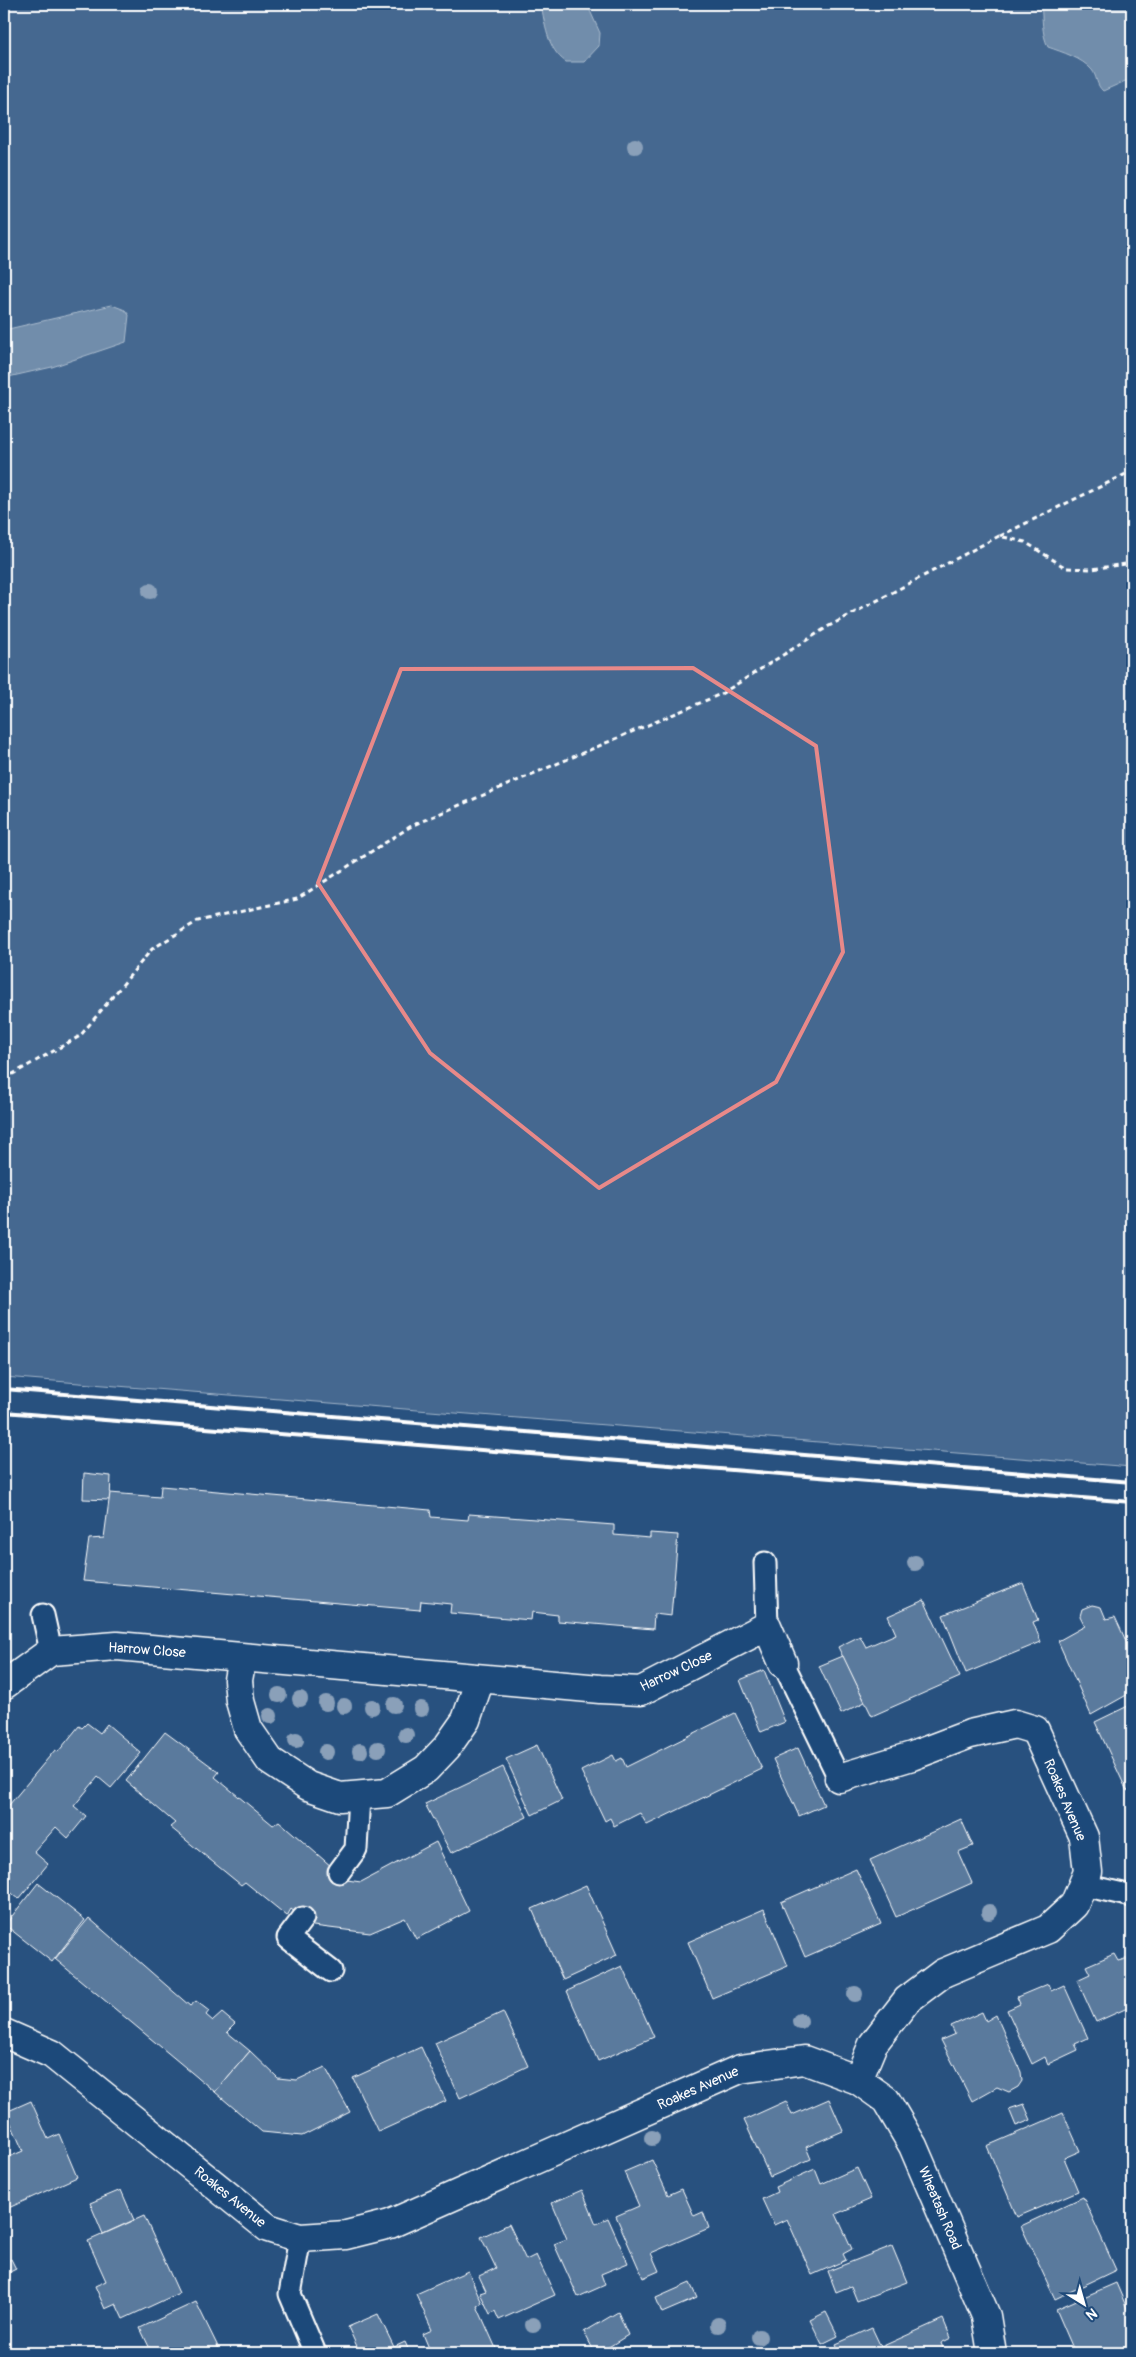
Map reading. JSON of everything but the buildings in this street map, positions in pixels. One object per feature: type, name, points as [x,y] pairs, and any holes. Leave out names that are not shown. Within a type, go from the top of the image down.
[{"type":"street","points":[[767,1626],[782,1663]]},
{"type":"street","name":"Harrow Close","points":[[51,1651],[116,1646],[600,1690],[641,1691],[767,1626]]},
{"type":"street","points":[[4,1685],[51,1651]]},
{"type":"street","points":[[242,1658],[238,1680],[240,1701],[248,1729],[270,1761],[308,1786],[340,1797],[387,1793],[426,1769],[447,1747],[466,1720],[480,1679]]},
{"type":"street","name":"Roakes Avenue","points":[[4,2033],[52,2054],[268,2228],[300,2238],[346,2235],[390,2224],[740,2069],[804,2060],[858,2080],[873,2044],[907,2000],[943,1973],[1048,1929],[1074,1905],[1088,1872],[1084,1837],[1035,1730],[1015,1724],[970,1734],[912,1756],[839,1778]]},
{"type":"street","name":"Wheatash Road","points":[[858,2080],[886,2100],[913,2146],[986,2316],[992,2353]]},
{"type":"lane","points":[[765,1563],[767,1626]]},
{"type":"lane","points":[[42,1615],[51,1651]]},
{"type":"lane","points":[[782,1663],[839,1778]]},
{"type":"lane","points":[[338,1872],[356,1850],[359,1796]]},
{"type":"lane","points":[[1083,1885],[1132,1896]]},
{"type":"lane","points":[[303,1918],[288,1938],[331,1972]]},
{"type":"lane","points":[[300,2238],[290,2294],[315,2353]]},
{"type":"path","points":[[4,1079],[80,1036],[152,949],[198,921],[297,899],[413,824],[721,694],[829,626],[999,536],[1132,471]]},
{"type":"path","points":[[999,536],[1025,542],[1066,568],[1092,569],[1132,563]]},
{"type":"highlighted area","points":[[693,668],[816,746],[843,952],[776,1082],[599,1188],[430,1053],[318,883],[401,669]]},
{"type":"shaded area","points":[[4,4],[1132,4],[1132,1467],[4,1377]]},
{"type":"shaded area","points":[[541,4],[587,4],[600,33],[599,46],[584,62],[566,62],[560,57],[548,36]]},
{"type":"shaded area","points":[[1041,4],[1132,4],[1132,78],[1103,91],[1094,72],[1083,62],[1048,47],[1043,31]]},
{"type":"shaded area","points":[[112,305],[125,310],[129,315],[126,342],[52,367],[4,378],[4,330]]},
{"type":"railway","points":[[4,1389],[1132,1482]]},
{"type":"railway","points":[[4,1412],[1132,1502]]}]
